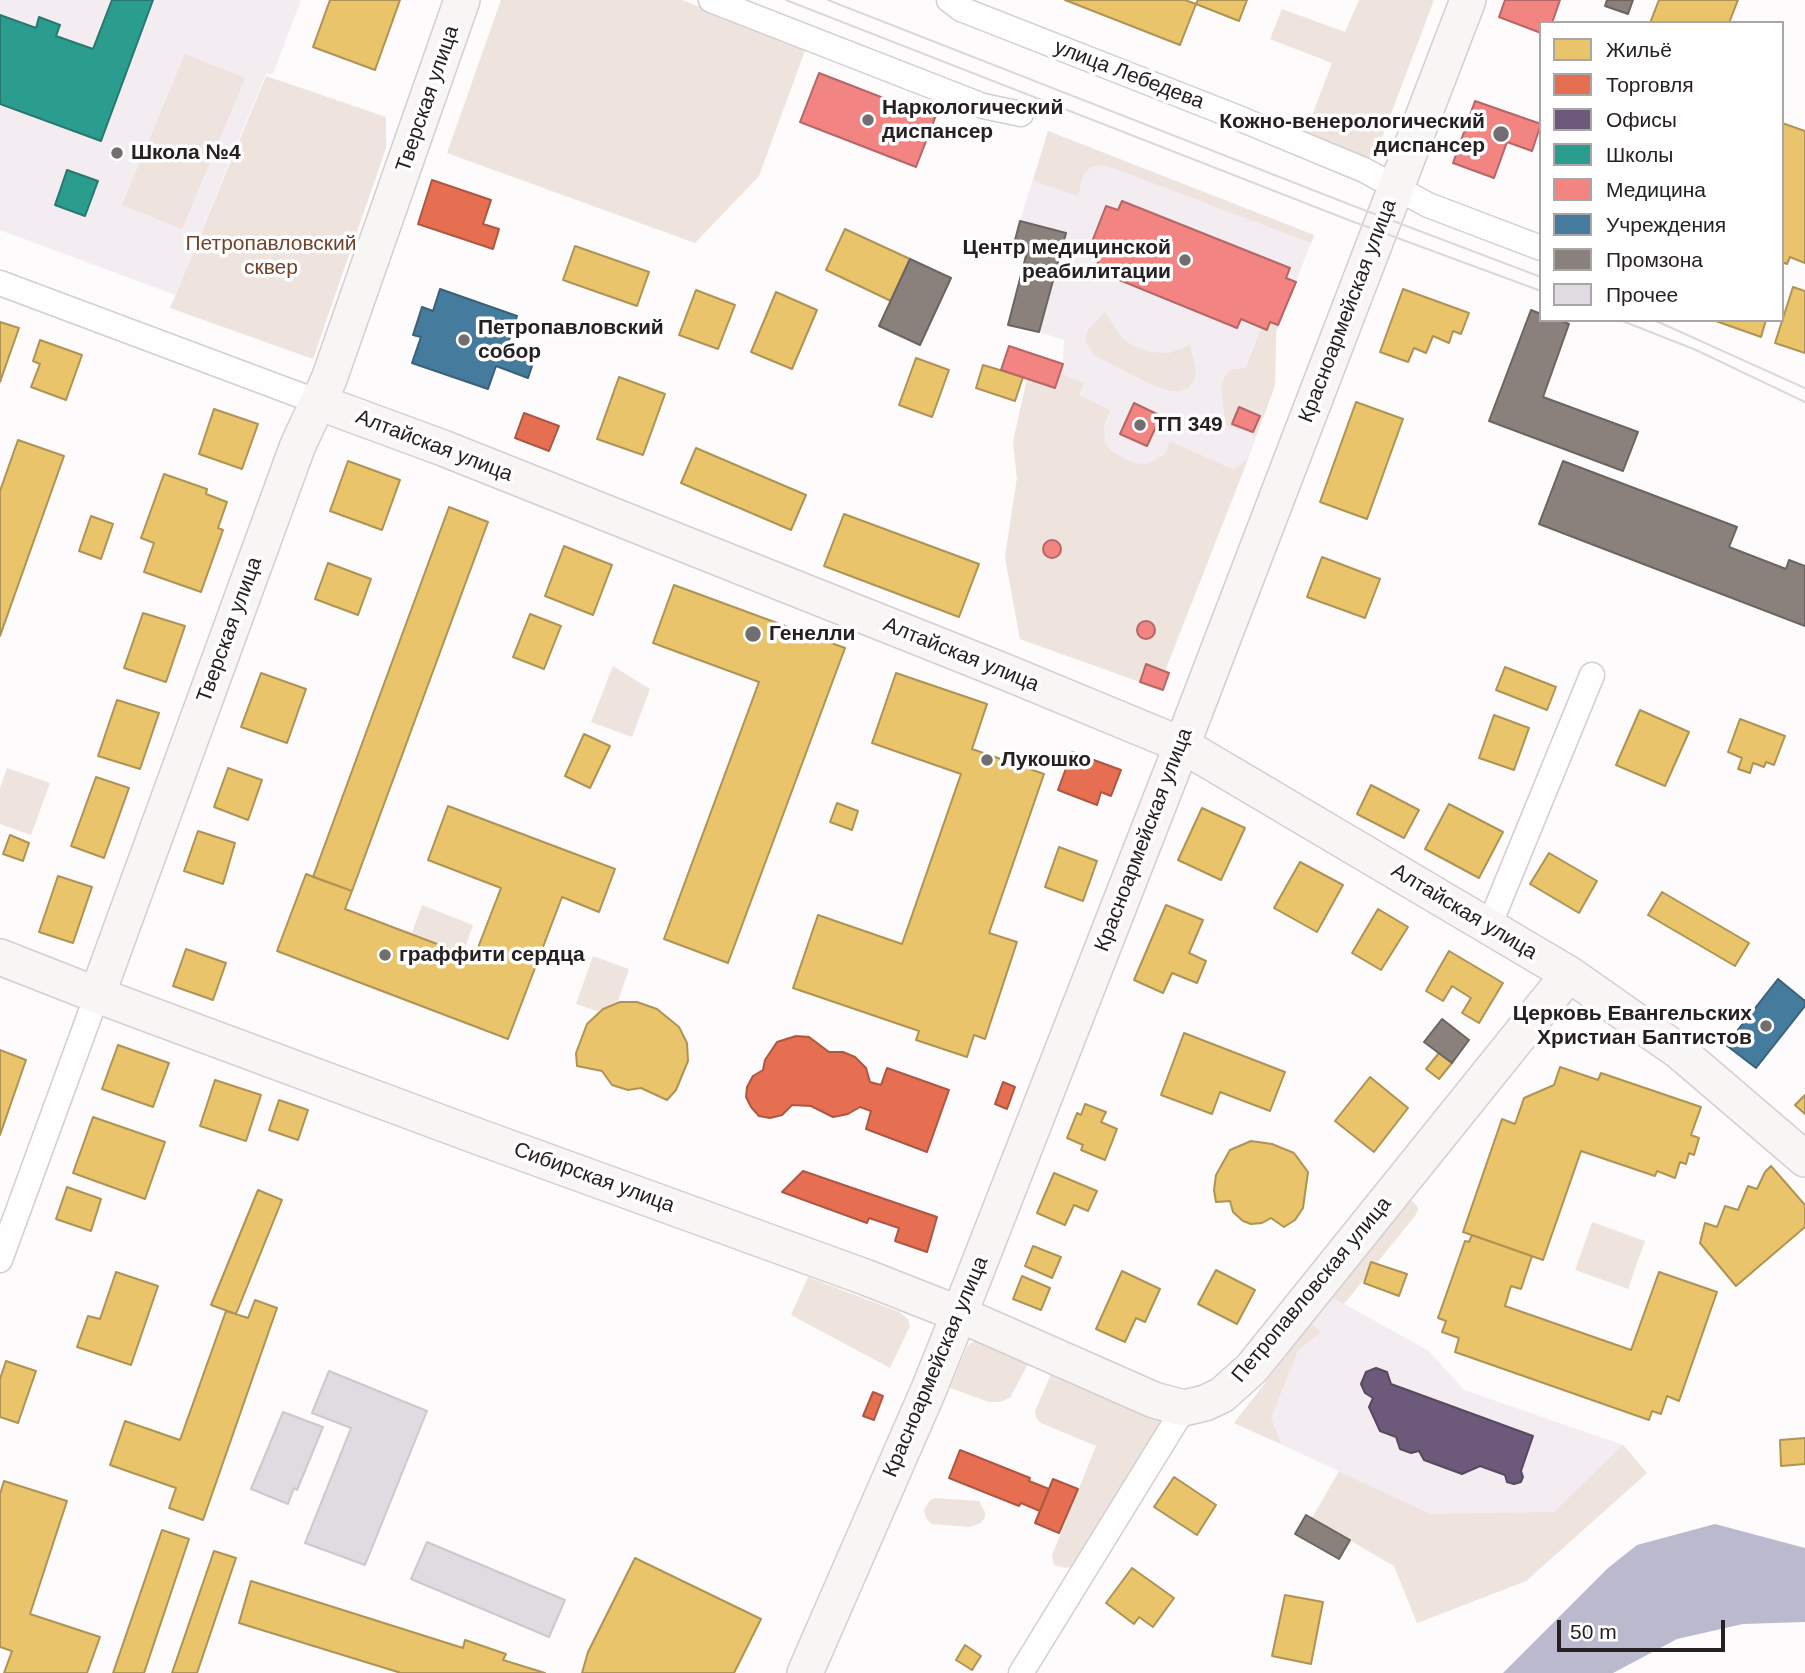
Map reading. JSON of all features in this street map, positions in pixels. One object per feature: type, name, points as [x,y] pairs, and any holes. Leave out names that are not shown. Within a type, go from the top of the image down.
[{"type":"main road","name":"Тверская улица","points":[[97,995],[298,444],[329,380],[462,0]]},
{"type":"main road","name":"Красноармейская улица","points":[[805,1673],[959,1314],[1182,745],[1468,0]]},
{"type":"main road","name":"Алтайская улица","points":[[318,401],[443,447],[1182,745],[1569,974],[1680,1052],[1805,1159]]},
{"type":"main road","name":"Сибирская улица","points":[[0,957],[865,1277],[959,1314],[1154,1400],[1184,1408]]},
{"type":"main road","name":"Петропавловская улица","points":[[1184,1408],[1194,1407],[1222,1395],[1252,1368],[1569,974]]},
{"type":"street","points":[[711,0],[983,106],[1021,114]]},
{"type":"street","name":"улица Лебедева","points":[[958,3],[1364,170],[1427,205],[1539,247]]},
{"type":"street","name":"Алтайская улица","points":[[0,283],[318,401]]},
{"type":"street","points":[[1489,926],[1592,675]]},
{"type":"street","name":"Тверская улица","points":[[0,1260],[97,995]]},
{"type":"street","points":[[1021,1673],[1184,1408]]},
{"type":"shaded area","name":"Школа №4","points":[[0,0],[301,0],[273,74],[266,73],[175,295],[0,230]]},
{"type":"shaded area","points":[[1048,131],[1314,235],[1276,333],[1275,386],[1248,459],[1165,671],[1146,665],[1140,682],[1020,639],[1005,557],[1017,478],[1013,442],[1027,379],[1055,388],[1063,364],[1064,340],[1039,332],[1066,233],[1020,221]]},
{"type":"shaded area","points":[[1332,1297],[1429,1351],[1464,1390],[1623,1445],[1647,1473],[1526,1581],[1417,1623],[1394,1566],[1312,1518],[1339,1471],[1234,1423]]},
{"type":"green space","points":[[501,0],[682,0],[806,48],[759,176],[695,243],[447,153]]},
{"type":"green space","points":[[1359,0],[1434,0],[1377,151],[1370,159],[1305,134],[1332,63],[1270,39],[1282,9],[1345,32]]},
{"type":"green space","points":[[185,54],[245,78],[182,229],[122,205]]},
{"type":"green space","name":"Петропавловский сквер","points":[[266,76],[386,117],[386,148],[313,359],[170,308]]},
{"type":"green space","points":[[1048,131],[1314,235],[1311,243],[1101,165],[1091,167],[1083,175],[1078,196],[1033,181]]},
{"type":"green space","points":[[1105,312],[1120,336],[1130,344],[1149,352],[1169,353],[1190,345],[1196,369],[1194,380],[1188,388],[1170,391],[1150,384],[1094,355],[1085,340],[1088,330]]},
{"type":"green space","points":[[1270,322],[1278,325],[1275,386],[1256,436],[1226,425],[1221,389],[1230,370],[1246,368],[1261,328],[1267,329]]},
{"type":"green space","points":[[1060,373],[1084,383],[1079,395],[1110,410],[1104,426],[1105,444],[1124,459],[1148,464],[1165,454],[1170,441],[1234,470],[1248,459],[1165,671],[1146,665],[1140,682],[1020,639],[1005,557],[1017,478],[1013,442],[1027,379],[1055,388]]},
{"type":"green space","points":[[613,666],[650,689],[632,737],[591,722]]},
{"type":"green space","points":[[7,768],[50,783],[31,835],[0,824],[0,788]]},
{"type":"green space","points":[[422,905],[473,925],[463,954],[412,933]]},
{"type":"green space","points":[[593,956],[629,969],[618,1001],[597,1011],[576,1004]]},
{"type":"green space","points":[[1410,1199],[1417,1206],[1415,1216],[1376,1264],[1371,1262],[1366,1277],[1344,1304],[1332,1297]]},
{"type":"green space","points":[[1592,1222],[1645,1241],[1628,1289],[1575,1270]]},
{"type":"green space","points":[[808,1277],[899,1312],[908,1319],[910,1326],[890,1368],[791,1315]]},
{"type":"green space","points":[[1311,1324],[1321,1332],[1298,1350],[1271,1418],[1281,1444],[1234,1423]]},
{"type":"green space","points":[[977,1341],[1029,1362],[1010,1398],[989,1402],[950,1388],[967,1347]]},
{"type":"green space","points":[[1052,1372],[1165,1421],[1074,1566],[1065,1568],[1054,1565],[1052,1555],[1096,1446],[1041,1423],[1036,1418],[1035,1411]]},
{"type":"green space","points":[[1623,1445],[1647,1473],[1526,1581],[1417,1623],[1394,1566],[1312,1518],[1339,1472],[1431,1514],[1554,1512]]},
{"type":"green space","points":[[935,1498],[979,1501],[985,1517],[981,1523],[970,1527],[932,1524],[926,1518],[924,1510],[930,1500]]},
{"type":"water","points":[[1715,1524],[1805,1548],[1805,1622],[1743,1624],[1677,1639],[1613,1673],[1503,1673],[1608,1568],[1637,1545]]},
{"type":"building: Жильё","points":[[330,0],[400,0],[375,70],[313,47]]},
{"type":"building: Жильё","points":[[1065,0],[1185,0],[1196,4],[1180,45]]},
{"type":"building: Жильё","points":[[1198,0],[1247,0],[1239,21],[1196,4]]},
{"type":"building: Жильё","points":[[1659,0],[1738,0],[1730,21],[1651,21]]},
{"type":"building: Жильё","points":[[1784,124],[1805,131],[1805,263],[1790,257],[1787,264],[1784,263]]},
{"type":"building: Жильё","points":[[845,229],[910,259],[891,301],[826,270]]},
{"type":"building: Жильё","points":[[575,246],[649,272],[637,306],[563,280]]},
{"type":"building: Жильё","points":[[1793,287],[1805,291],[1805,353],[1775,343],[1784,322]]},
{"type":"building: Жильё","points":[[1403,289],[1469,313],[1461,334],[1453,331],[1449,343],[1433,336],[1426,353],[1414,348],[1408,362],[1380,352]]},
{"type":"building: Жильё","points":[[696,290],[735,305],[718,349],[679,335]]},
{"type":"building: Жильё","points":[[776,292],[817,310],[792,369],[751,352]]},
{"type":"building: Жильё","points":[[0,322],[19,328],[0,382]]},
{"type":"building: Жильё","points":[[1719,322],[1765,322],[1761,337]]},
{"type":"building: Жильё","points":[[40,340],[82,355],[66,400],[31,387],[40,364],[33,361]]},
{"type":"building: Жильё","points":[[916,358],[949,370],[932,417],[899,405]]},
{"type":"building: Жильё","points":[[983,365],[1023,377],[1015,401],[976,388]]},
{"type":"building: Жильё","points":[[619,377],[665,394],[643,455],[597,439]]},
{"type":"building: Жильё","points":[[1356,402],[1403,419],[1367,519],[1320,502]]},
{"type":"building: Жильё","points":[[214,409],[258,424],[242,469],[199,454]]},
{"type":"building: Жильё","points":[[18,440],[64,456],[0,636],[0,491]]},
{"type":"building: Жильё","points":[[696,448],[806,495],[791,530],[681,483]]},
{"type":"building: Жильё","points":[[348,461],[400,480],[382,530],[330,511]]},
{"type":"building: Жильё","points":[[164,474],[207,489],[206,494],[227,502],[218,528],[223,530],[201,592],[144,572],[154,543],[141,538]]},
{"type":"building: Жильё","points":[[449,507],[488,522],[352,891],[313,877]]},
{"type":"building: Жильё","points":[[844,514],[979,564],[959,617],[824,566]]},
{"type":"building: Жильё","points":[[91,516],[113,524],[101,559],[79,551]]},
{"type":"building: Жильё","points":[[564,546],[612,565],[593,615],[545,596]]},
{"type":"building: Жильё","points":[[1322,557],[1380,579],[1365,618],[1307,597]]},
{"type":"building: Жильё","points":[[328,563],[371,579],[358,615],[315,599]]},
{"type":"building: Жильё","points":[[674,585],[845,648],[728,963],[664,939],[759,682],[653,643]]},
{"type":"building: Жильё","points":[[143,613],[185,626],[166,682],[124,668]]},
{"type":"building: Жильё","points":[[530,614],[561,626],[544,669],[513,657]]},
{"type":"building: Жильё","points":[[1505,667],[1556,687],[1547,710],[1496,690]]},
{"type":"building: Жильё","points":[[261,673],[306,689],[287,743],[241,727]]},
{"type":"building: Жильё","points":[[896,673],[987,704],[972,749],[1044,774],[989,933],[1017,942],[985,1039],[974,1035],[967,1057],[916,1040],[919,1031],[793,988],[818,915],[902,944],[961,774],[872,743]]},
{"type":"building: Жильё","points":[[117,700],[159,713],[140,769],[98,756]]},
{"type":"building: Жильё","points":[[1640,710],[1689,732],[1665,786],[1616,765]]},
{"type":"building: Жильё","points":[[1494,715],[1529,728],[1514,770],[1479,758]]},
{"type":"building: Жильё","points":[[1740,719],[1785,736],[1774,765],[1766,762],[1764,767],[1753,763],[1750,773],[1738,769],[1742,758],[1728,752]]},
{"type":"building: Жильё","points":[[584,734],[610,746],[590,788],[565,776]]},
{"type":"building: Жильё","points":[[228,768],[262,780],[248,820],[214,807]]},
{"type":"building: Жильё","points":[[96,777],[129,788],[104,858],[71,846]]},
{"type":"building: Жильё","points":[[1371,785],[1419,810],[1404,838],[1357,814]]},
{"type":"building: Жильё","points":[[837,803],[858,811],[852,830],[830,822]]},
{"type":"building: Жильё","points":[[1449,804],[1503,832],[1479,878],[1425,849]]},
{"type":"building: Жильё","points":[[448,806],[615,869],[599,912],[562,897],[508,1039],[277,951],[306,874],[352,891],[345,909],[474,958],[501,888],[428,860]]},
{"type":"building: Жильё","points":[[1202,808],[1245,828],[1221,880],[1178,860]]},
{"type":"building: Жильё","points":[[198,831],[235,843],[223,884],[184,871]]},
{"type":"building: Жильё","points":[[10,835],[29,843],[23,861],[3,854]]},
{"type":"building: Жильё","points":[[1059,847],[1097,861],[1083,901],[1045,887]]},
{"type":"building: Жильё","points":[[1549,853],[1597,881],[1579,913],[1530,884]]},
{"type":"building: Жильё","points":[[1300,862],[1343,885],[1317,932],[1274,908]]},
{"type":"building: Жильё","points":[[58,876],[92,887],[73,943],[39,932]]},
{"type":"building: Жильё","points":[[1662,892],[1749,943],[1735,966],[1648,915]]},
{"type":"building: Жильё","points":[[1166,905],[1203,920],[1189,953],[1206,961],[1197,983],[1172,973],[1163,993],[1134,980]]},
{"type":"building: Жильё","points":[[1378,909],[1408,927],[1381,970],[1352,953]]},
{"type":"building: Жильё","points":[[186,949],[226,963],[213,1000],[173,986]]},
{"type":"building: Жильё","points":[[1449,951],[1503,983],[1479,1023],[1462,1013],[1471,998],[1452,986],[1443,1001],[1426,991]]},
{"type":"building: Жильё","points":[[620,1002],[637,1002],[657,1009],[679,1027],[687,1043],[688,1061],[676,1090],[667,1100],[641,1088],[628,1090],[612,1085],[602,1071],[577,1066],[576,1053],[587,1024],[603,1009]]},
{"type":"building: Жильё","points":[[1184,1033],[1285,1072],[1270,1111],[1220,1092],[1212,1114],[1161,1095]]},
{"type":"building: Жильё","points":[[118,1045],[169,1063],[153,1107],[102,1089]]},
{"type":"building: Жильё","points":[[0,1050],[26,1060],[0,1135]]},
{"type":"building: Жильё","points":[[1439,1053],[1452,1063],[1439,1079],[1426,1069]]},
{"type":"building: Жильё","points":[[1560,1067],[1598,1080],[1601,1073],[1701,1107],[1691,1135],[1699,1138],[1694,1155],[1689,1153],[1686,1164],[1680,1162],[1675,1178],[1657,1171],[1655,1176],[1581,1151],[1543,1260],[1463,1232],[1502,1119],[1515,1124],[1524,1098],[1554,1085]]},
{"type":"building: Жильё","points":[[1370,1077],[1408,1108],[1374,1152],[1335,1121]]},
{"type":"building: Жильё","points":[[215,1080],[261,1095],[246,1141],[200,1126]]},
{"type":"building: Жильё","points":[[1805,1095],[1805,1114],[1795,1105]]},
{"type":"building: Жильё","points":[[279,1100],[308,1110],[298,1140],[269,1130]]},
{"type":"building: Жильё","points":[[1085,1104],[1106,1112],[1101,1122],[1117,1129],[1105,1160],[1081,1150],[1083,1145],[1067,1138],[1077,1113],[1081,1115]]},
{"type":"building: Жильё","points":[[93,1117],[165,1142],[145,1199],[73,1173]]},
{"type":"building: Жильё","points":[[1251,1141],[1272,1144],[1294,1153],[1308,1172],[1303,1208],[1295,1220],[1284,1227],[1271,1218],[1262,1223],[1251,1224],[1233,1212],[1230,1201],[1216,1202],[1216,1175],[1230,1150]]},
{"type":"building: Жильё","points":[[1771,1166],[1805,1205],[1805,1227],[1736,1286],[1700,1243],[1705,1223],[1717,1227],[1725,1206],[1738,1210],[1748,1186],[1757,1189]]},
{"type":"building: Жильё","points":[[1054,1173],[1097,1191],[1088,1211],[1074,1205],[1065,1225],[1037,1213]]},
{"type":"building: Жильё","points":[[67,1187],[101,1199],[91,1231],[56,1219]]},
{"type":"building: Жильё","points":[[258,1190],[282,1200],[236,1314],[211,1305]]},
{"type":"building: Жильё","points":[[1472,1235],[1532,1256],[1521,1289],[1511,1286],[1505,1306],[1631,1350],[1659,1272],[1717,1292],[1679,1401],[1667,1396],[1661,1414],[1652,1411],[1649,1420],[1455,1352],[1459,1338],[1442,1332],[1446,1321],[1438,1318],[1465,1241],[1469,1242]]},
{"type":"building: Жильё","points":[[1033,1246],[1061,1257],[1052,1278],[1025,1266]]},
{"type":"building: Жильё","points":[[1371,1262],[1407,1274],[1399,1296],[1364,1283]]},
{"type":"building: Жильё","points":[[1216,1270],[1255,1290],[1237,1324],[1198,1304]]},
{"type":"building: Жильё","points":[[1122,1271],[1160,1289],[1145,1322],[1136,1318],[1125,1342],[1096,1329]]},
{"type":"building: Жильё","points":[[116,1272],[158,1286],[131,1365],[77,1347],[88,1316],[100,1319]]},
{"type":"building: Жильё","points":[[1022,1276],[1050,1288],[1041,1310],[1013,1299]]},
{"type":"building: Жильё","points":[[255,1300],[277,1308],[203,1520],[169,1508],[176,1488],[110,1465],[125,1421],[180,1440],[226,1311],[248,1318]]},
{"type":"building: Жильё","points":[[6,1361],[36,1371],[18,1423],[0,1417],[0,1379]]},
{"type":"building: Жильё","points":[[1805,1438],[1805,1464],[1781,1466],[1780,1440]]},
{"type":"building: Жильё","points":[[1174,1477],[1216,1505],[1197,1535],[1154,1507]]},
{"type":"building: Жильё","points":[[4,1481],[67,1501],[30,1614],[100,1637],[87,1673],[4,1673],[12,1651],[0,1647],[0,1494]]},
{"type":"building: Жильё","points":[[162,1530],[189,1539],[144,1673],[113,1673]]},
{"type":"building: Жильё","points":[[214,1551],[236,1558],[197,1673],[172,1673]]},
{"type":"building: Жильё","points":[[635,1558],[761,1619],[734,1673],[582,1673],[588,1652]]},
{"type":"building: Жильё","points":[[1132,1568],[1174,1598],[1153,1627],[1139,1617],[1134,1624],[1106,1603]]},
{"type":"building: Жильё","points":[[251,1581],[463,1648],[465,1640],[506,1654],[503,1660],[545,1673],[401,1673],[239,1623]]},
{"type":"building: Жильё","points":[[1285,1595],[1323,1602],[1311,1664],[1272,1656]]},
{"type":"building: Жильё","points":[[965,1645],[981,1656],[972,1670],[956,1660]]},
{"type":"building: Торговля","points":[[432,180],[491,200],[483,224],[499,229],[493,249],[418,224]]},
{"type":"building: Торговля","points":[[524,413],[559,426],[549,451],[515,438]]},
{"type":"building: Торговля","points":[[1072,752],[1121,770],[1111,796],[1101,792],[1097,805],[1058,790]]},
{"type":"building: Торговля","points":[[796,1036],[809,1037],[829,1052],[843,1052],[855,1057],[866,1068],[870,1082],[881,1085],[887,1068],[949,1090],[927,1152],[866,1129],[871,1111],[860,1107],[848,1114],[833,1117],[811,1106],[792,1105],[782,1115],[770,1118],[759,1116],[746,1097],[747,1087],[753,1076],[763,1070],[765,1060],[777,1042]]},
{"type":"building: Торговля","points":[[1003,1082],[1015,1087],[1007,1109],[995,1104]]},
{"type":"building: Торговля","points":[[803,1171],[937,1217],[927,1252],[895,1241],[899,1228],[869,1218],[867,1223],[782,1192]]},
{"type":"building: Торговля","points":[[873,1392],[883,1396],[874,1420],[863,1416]]},
{"type":"building: Торговля","points":[[960,1450],[1030,1478],[1029,1481],[1049,1489],[1040,1511],[1021,1503],[1019,1506],[949,1478]]},
{"type":"building: Торговля","points":[[1053,1479],[1078,1489],[1059,1533],[1035,1523]]},
{"type":"building: Офисы","points":[[1376,1368],[1387,1372],[1391,1384],[1533,1436],[1521,1471],[1521,1482],[1507,1482],[1505,1475],[1480,1466],[1462,1474],[1424,1460],[1419,1451],[1411,1453],[1400,1449],[1396,1437],[1380,1431],[1369,1407],[1373,1398],[1365,1393],[1361,1384],[1366,1372]]},
{"type":"building: Школы","points":[[112,0],[153,0],[101,141],[0,104],[0,15],[36,28],[39,17],[60,25],[56,36],[93,49]]},
{"type":"building: Школы","points":[[67,170],[98,181],[85,216],[55,205]]},
{"type":"building: Медицина","points":[[1505,0],[1560,0],[1553,21],[1539,21],[1539,32],[1499,17]]},
{"type":"building: Медицина","name":"Наркологический диспансер","points":[[819,73],[935,118],[916,167],[800,122]]},
{"type":"building: Медицина","name":"Кожно-венерологический диспансер","points":[[1475,101],[1539,123],[1532,151],[1507,142],[1494,178],[1453,163]]},
{"type":"building: Медицина","name":"Центр медицинской реабилитации","points":[[1122,201],[1290,268],[1286,278],[1296,282],[1278,325],[1270,322],[1267,330],[1241,319],[1237,328],[1095,270],[1102,252],[1090,247],[1106,206],[1118,210]]},
{"type":"building: Медицина","points":[[1009,346],[1063,364],[1055,388],[1001,370]]},
{"type":"building: Медицина","name":"ТП 349","points":[[1134,403],[1161,416],[1147,446],[1120,434]]},
{"type":"building: Медицина","points":[[1239,407],[1260,416],[1253,432],[1232,424]]},
{"type":"building: Медицина","points":[[1048,540],[1056,540],[1061,549],[1059,556],[1048,558],[1043,553],[1043,545]]},
{"type":"building: Медицина","points":[[1142,621],[1150,621],[1155,630],[1153,637],[1142,639],[1137,634],[1137,626]]},
{"type":"building: Медицина","points":[[1146,664],[1169,673],[1163,690],[1140,682]]},
{"type":"building: Учреждения","name":"Петропавловский собор","points":[[440,289],[517,316],[508,343],[536,354],[528,378],[496,366],[488,389],[412,363],[421,337],[413,335],[422,307],[433,311]]},
{"type":"building: Учреждения","name":"Церковь Евангельских Христиан Баптистов","points":[[1778,979],[1805,1001],[1805,1006],[1756,1068],[1726,1045]]},
{"type":"building: Промзона","points":[[1607,0],[1633,0],[1628,14],[1605,6]]},
{"type":"building: Промзона","points":[[1020,221],[1066,233],[1039,332],[1008,325],[1028,248],[1014,244]]},
{"type":"building: Промзона","points":[[910,259],[951,278],[920,345],[879,326]]},
{"type":"building: Промзона","points":[[1531,310],[1539,313],[1539,322],[1569,324],[1543,397],[1638,432],[1623,471],[1489,421]]},
{"type":"building: Промзона","points":[[1563,461],[1737,527],[1729,547],[1786,569],[1789,560],[1805,566],[1805,626],[1539,524]]},
{"type":"building: Промзона","points":[[1442,1019],[1469,1040],[1452,1063],[1424,1042]]},
{"type":"building: Промзона","points":[[1306,1515],[1350,1540],[1339,1559],[1295,1534]]},
{"type":"building: Прочее","points":[[329,1371],[427,1411],[365,1565],[305,1543],[351,1428],[312,1413]]},
{"type":"building: Прочее","points":[[283,1412],[323,1427],[297,1490],[294,1488],[288,1504],[251,1489]]},
{"type":"building: Прочее","points":[[427,1542],[565,1600],[549,1637],[411,1579]]},
{"type":"tram line","points":[[786,0],[1346,219],[1539,290]]},
{"type":"tram line","points":[[828,0],[1539,276]]},
{"type":"tram line","points":[[1625,322],[1696,350],[1805,402]]},
{"type":"tram line","points":[[1658,322],[1805,388]]},
{"type":"place","name":"Наркологический диспансер","points":[[868,120]]},
{"type":"place","name":"Кожно-венерологический диспансер","points":[[1501,134]]},
{"type":"place","name":"Школа №4","points":[[117,153]]},
{"type":"place","name":"Центр медицинской реабилитации","points":[[1185,260]]},
{"type":"place","name":"Петропавловский собор","points":[[464,340]]},
{"type":"place","name":"ТП 349","points":[[1140,425]]},
{"type":"place","name":"Генелли","points":[[753,634]]},
{"type":"place","name":"Лукошко","points":[[987,760]]},
{"type":"place","name":"граффити сердца","points":[[385,955]]},
{"type":"place","name":"Церковь Евангельских Христиан Баптистов","points":[[1766,1026]]}]
